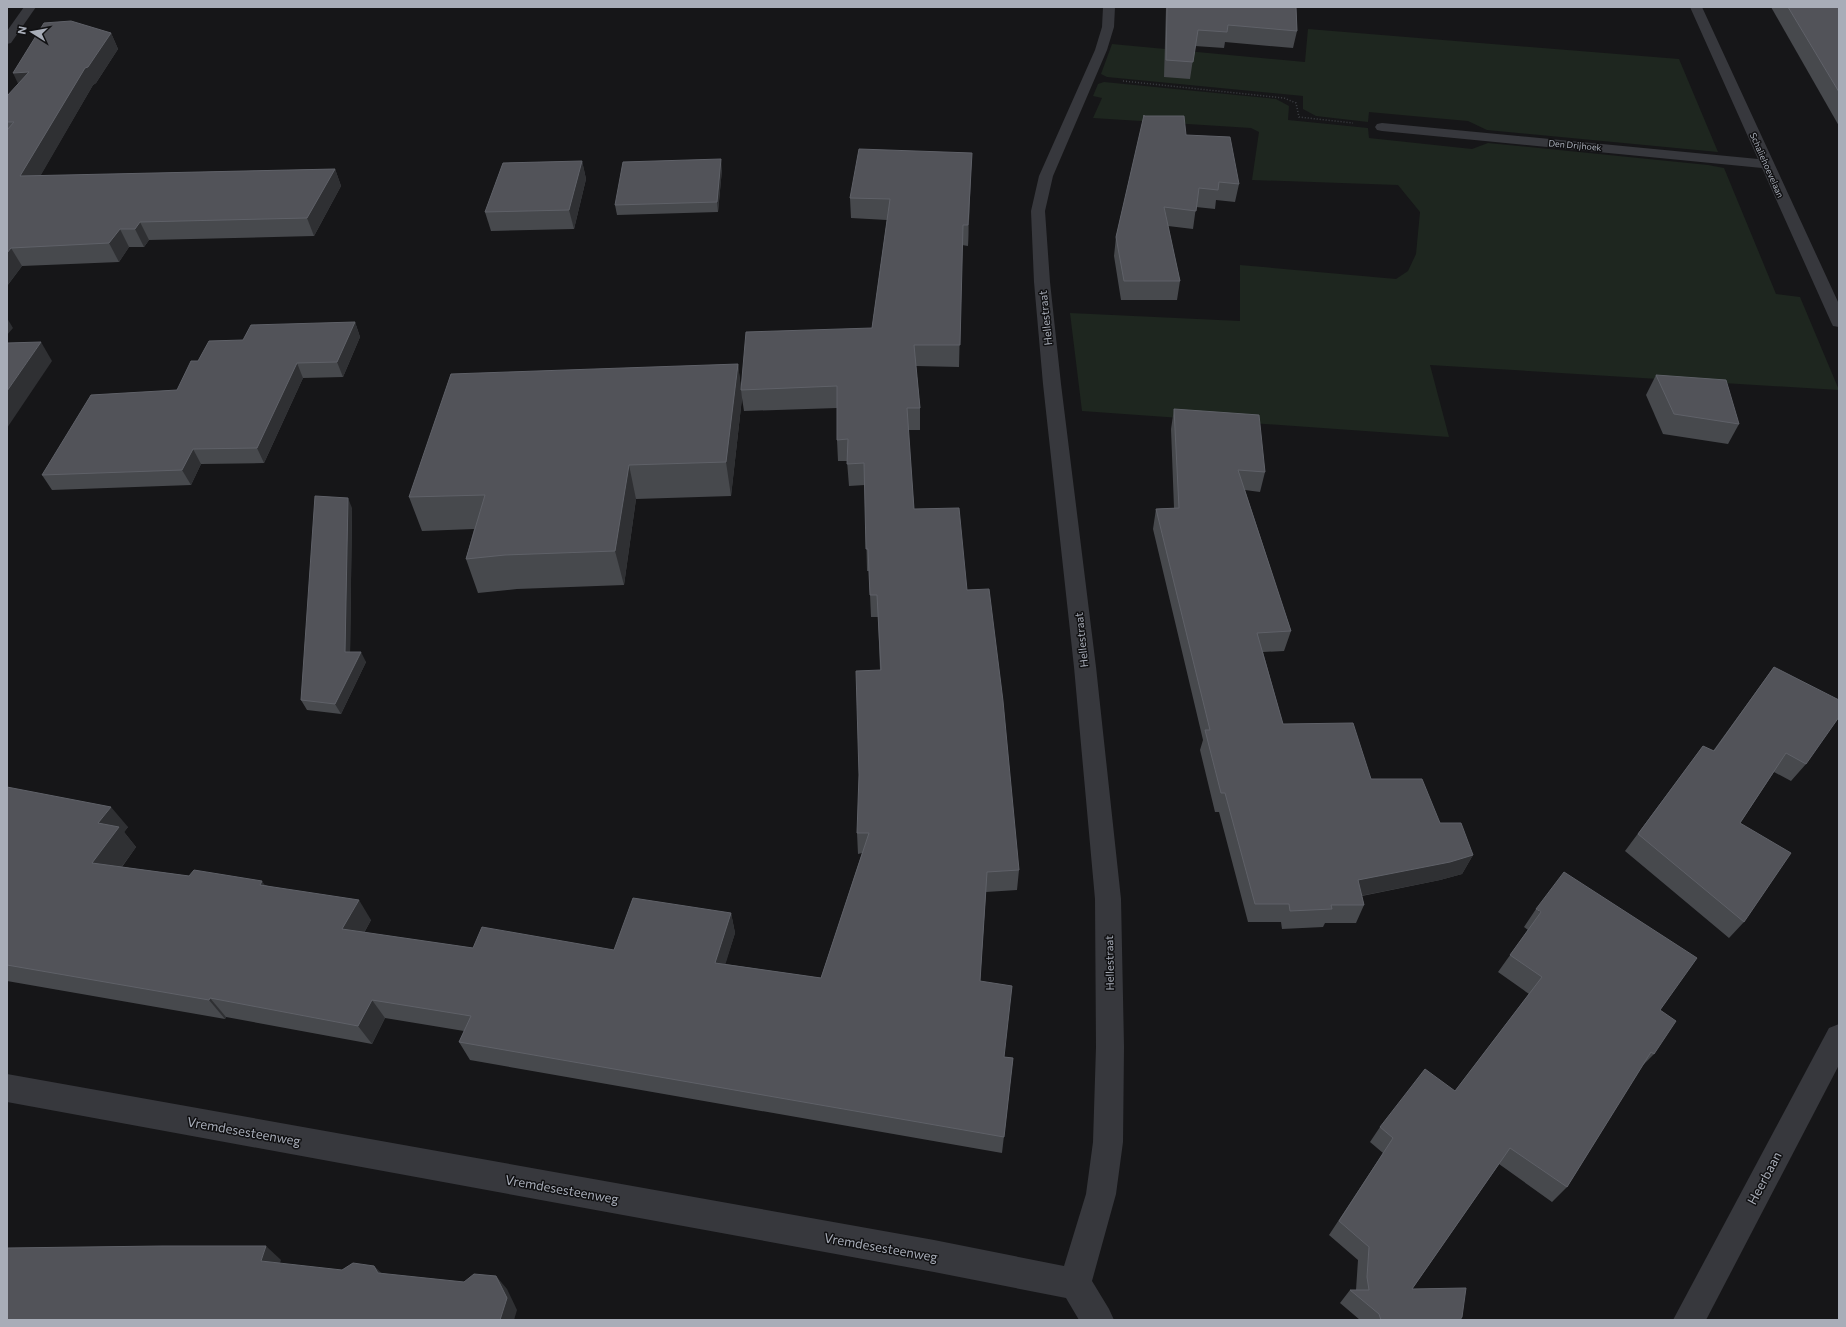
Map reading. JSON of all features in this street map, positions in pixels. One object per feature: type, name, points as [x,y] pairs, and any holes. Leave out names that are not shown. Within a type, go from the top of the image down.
[{"type":"street","points":[[7,40],[30,7]]},
{"type":"street","name":"Hellestraat","points":[[1075,1284],[1101,1194],[1108,1142],[1110,1047],[1108,899],[1084,667],[1052,384],[1042,282],[1038,211],[1046,176],[1089,78],[1108,27],[1109,7]]},
{"type":"street","name":"Schaliehoevelaan","points":[[1696,7],[1839,322]]},
{"type":"street","name":"Den Drijhoek","points":[[1382,127],[1767,164]]},
{"type":"street","name":"Heerbaan","points":[[1689,1320],[1839,1037]]},
{"type":"street","name":"Vremdesesteenweg","points":[[8,1092],[942,1258],[1075,1284]]},
{"type":"street","points":[[1075,1284],[1098,1320]]},
{"type":"path","points":[[1089,78],[1284,98],[1296,102],[1299,117],[1382,127]]},
{"type":"shaded area","points":[[1308,29],[1679,59],[1718,152],[1487,130],[1468,121],[1369,112],[1368,122],[1316,116],[1303,109],[1303,96],[1107,77],[1101,74],[1112,44],[1305,62]]},
{"type":"shaded area","points":[[1104,82],[1276,99],[1289,106],[1288,120],[1368,128],[1369,138],[1472,149],[1488,143],[1708,165],[1724,168],[1776,294],[1800,297],[1839,390],[1430,365],[1449,437],[1082,411],[1070,313],[1240,321],[1240,265],[1396,279],[1408,271],[1416,254],[1420,212],[1398,185],[1252,180],[1259,132],[1251,128],[1093,118],[1102,98],[1093,96],[1098,84]]},
{"type":"building","points":[[1167,7],[1296,7],[1297,31],[1228,25],[1227,32],[1198,30],[1193,62],[1166,60]]},
{"type":"building","points":[[1788,7],[1839,7],[1839,92]]},
{"type":"building","points":[[71,21],[111,33],[88,67],[85,68],[20,176],[335,169],[307,218],[140,222],[135,229],[120,229],[109,243],[11,248],[7,253],[7,130],[14,122],[7,122],[7,96],[29,72],[13,73],[44,23]]},
{"type":"building","points":[[1144,115],[1184,116],[1186,135],[1230,137],[1239,184],[1219,182],[1218,190],[1199,188],[1196,211],[1164,207],[1180,281],[1124,281],[1116,237]]},
{"type":"building","points":[[859,149],[972,153],[968,225],[963,225],[960,345],[914,345],[920,408],[907,408],[914,509],[959,508],[967,590],[989,589],[1003,701],[1019,870],[987,872],[980,981],[1012,986],[1004,1057],[1013,1058],[1004,1137],[459,1042],[471,1016],[372,1000],[358,1026],[210,998],[209,1000],[7,965],[7,787],[111,807],[98,823],[119,827],[92,863],[189,876],[194,870],[262,881],[260,885],[359,900],[342,929],[473,948],[482,927],[614,950],[633,898],[731,913],[715,963],[821,978],[869,833],[857,833],[859,775],[856,671],[881,670],[877,595],[870,595],[868,549],[866,549],[864,463],[847,464],[848,439],[837,440],[837,386],[741,390],[746,332],[872,328],[890,199],[850,198]]},
{"type":"building","points":[[721,159],[717,202],[615,205],[623,162]]},
{"type":"building","points":[[582,161],[569,210],[485,212],[503,163]]},
{"type":"building","points":[[355,322],[337,362],[297,363],[257,448],[193,449],[182,470],[42,475],[91,395],[177,390],[191,361],[198,361],[209,341],[243,340],[251,325]]},
{"type":"building","points":[[41,342],[7,391],[7,343]]},
{"type":"building","points":[[738,364],[726,462],[629,465],[615,551],[505,555],[466,559],[485,495],[409,497],[451,374]]},
{"type":"building","points":[[1656,375],[1726,380],[1739,424],[1674,414]]},
{"type":"building","points":[[1174,409],[1259,415],[1265,472],[1238,470],[1291,631],[1257,633],[1283,724],[1353,723],[1371,779],[1422,779],[1440,823],[1461,823],[1473,855],[1450,862],[1358,880],[1364,905],[1331,905],[1332,909],[1290,911],[1289,904],[1255,904],[1225,793],[1221,793],[1205,730],[1210,730],[1156,509],[1179,508]]},
{"type":"building","points":[[315,496],[348,498],[345,652],[361,652],[335,704],[301,700]]},
{"type":"building","points":[[1774,667],[1839,700],[1839,717],[1806,764],[1786,753],[1740,823],[1791,853],[1744,922],[1638,834],[1703,746],[1714,751]]},
{"type":"building","points":[[1564,872],[1697,958],[1660,1010],[1676,1021],[1654,1054],[1651,1052],[1567,1187],[1510,1148],[1412,1289],[1466,1288],[1462,1317],[1460,1320],[1381,1320],[1379,1314],[1350,1290],[1369,1290],[1367,1277],[1369,1247],[1339,1221],[1393,1138],[1380,1127],[1425,1069],[1455,1091],[1542,977],[1510,955],[1541,912],[1536,909]]},
{"type":"building","points":[[266,1246],[261,1261],[342,1270],[353,1263],[374,1266],[378,1273],[464,1282],[474,1274],[496,1276],[507,1298],[500,1320],[7,1320],[7,1248]]}]
